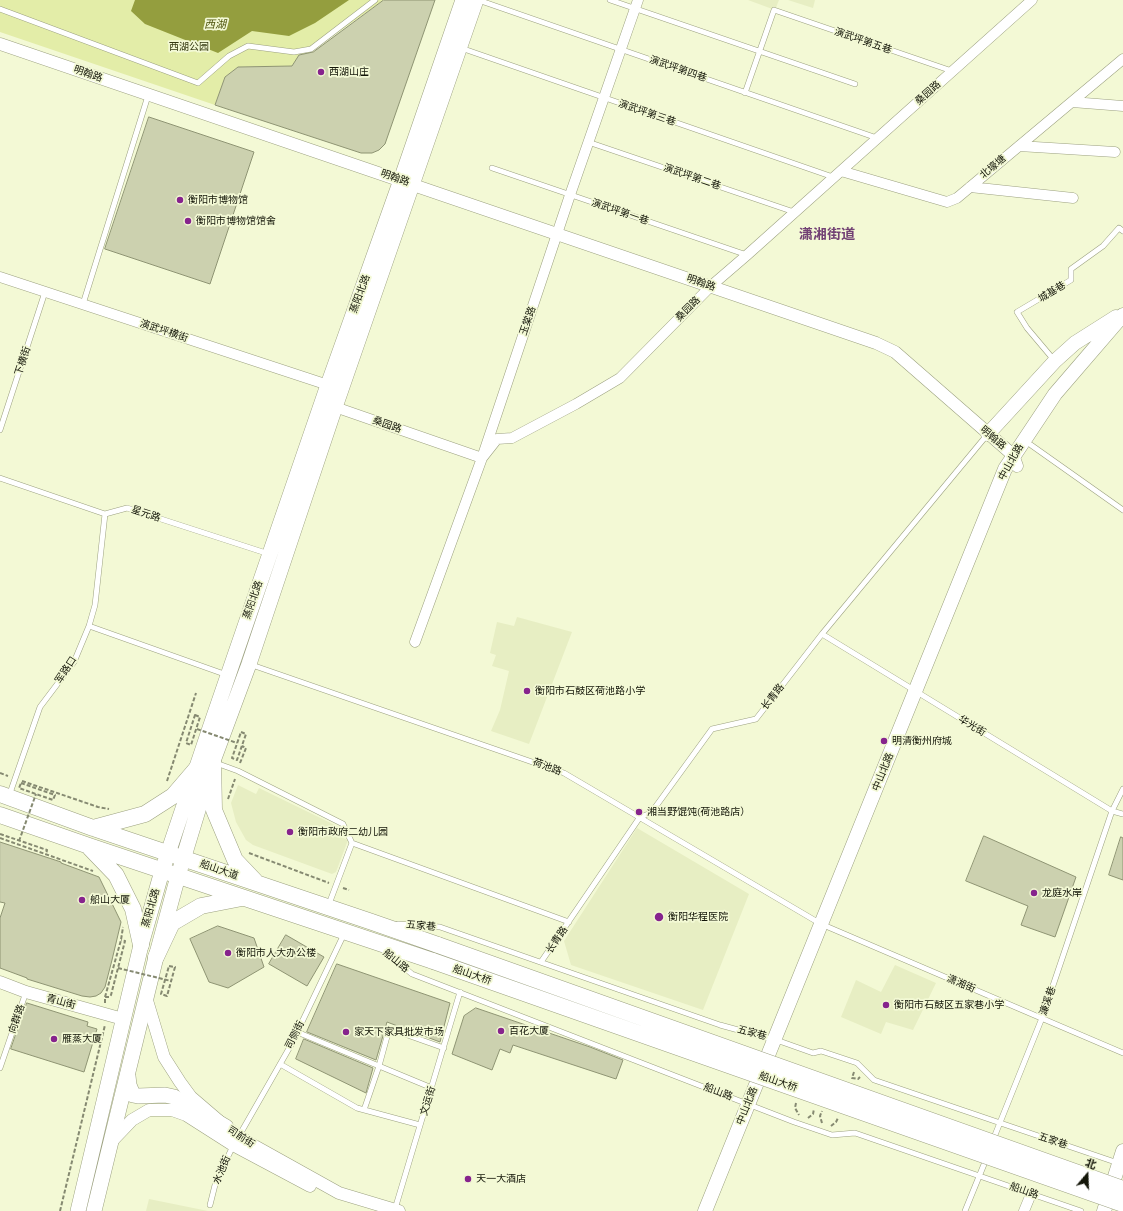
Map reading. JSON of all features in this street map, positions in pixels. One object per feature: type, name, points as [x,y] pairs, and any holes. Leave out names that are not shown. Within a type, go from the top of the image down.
[{"type":"highway","points":[[213,762],[214,810],[235,860],[257,884]]},
{"type":"highway","points":[[93,828],[145,814],[173,796],[197,768]]},
{"type":"highway","name":"船山大道","points":[[4,795],[93,828],[372,922],[438,946]]},
{"type":"highway","name":"船山大道","points":[[0,815],[162,871],[368,938],[433,961]]},
{"type":"highway","points":[[89,846],[116,875],[133,909],[141,945]]},
{"type":"highway","points":[[156,957],[172,923],[201,906],[244,898]]},
{"type":"highway","name":"船山大桥","points":[[438,946],[1123,1189]]},
{"type":"highway","name":"船山大桥","points":[[433,961],[1123,1204]]},
{"type":"main road","name":"蒸阳北路","points":[[94,1211],[156,957],[178,876],[213,762],[248,664],[335,407],[463,0]]},
{"type":"main road","name":"蒸阳北路","points":[[78,1211],[141,945],[162,871],[328,385],[460,48],[477,0]]},
{"type":"main road","name":"中山北路","points":[[986,436],[1055,361],[1075,343],[1123,314]]},
{"type":"main road","name":"中山北路","points":[[1014,461],[1055,394],[1123,314]]},
{"type":"main road","name":"中山北路","points":[[705,1211],[752,1105],[919,694],[1005,469],[1031,445],[1061,399],[1123,326]]},
{"type":"main road","points":[[128,1072],[129,1085],[133,1094],[138,1096],[166,1095],[174,1098],[226,1128]]},
{"type":"main road","name":"中山北路","points":[[714,1211],[752,1105]]},
{"type":"main road","points":[[1104,1211],[1122,1159]]},
{"type":"main road","points":[[1115,1211],[1123,1184]]},
{"type":"street","name":"桑园路","points":[[335,407],[482,458],[497,440],[512,438],[576,404],[620,378],[709,288],[795,213],[1032,0]]},
{"type":"street","name":"玉棠路","points":[[415,642],[482,458],[636,4]]},
{"type":"street","name":"明翰路","points":[[0,44],[556,237],[876,343],[895,352],[1014,461]]},
{"type":"street","name":"明翰路","points":[[0,49],[406,185]]},
{"type":"street","name":"北壕塘","points":[[838,174],[947,202],[956,198],[970,187],[1123,59]]},
{"type":"street","points":[[1072,102],[1123,106]]},
{"type":"street","points":[[1019,146],[1115,152]]},
{"type":"street","points":[[970,187],[1073,198]]},
{"type":"street","name":"演武坪横街","points":[[0,277],[328,385]]},
{"type":"street","name":"青山街","points":[[0,982],[26,992],[123,1019]]},
{"type":"street","name":"司前街","points":[[146,997],[164,1057],[191,1097],[226,1128],[236,1141],[336,1200],[372,1211]]},
{"type":"street","name":"司前街","points":[[110,1143],[132,1120],[149,1110],[172,1110],[186,1115],[339,1192],[396,1211]]},
{"type":"street","points":[[1024,1211],[1031,1194]]},
{"type":"lane","points":[[0,9],[198,83],[229,56],[248,46],[294,52],[311,49],[375,0]]},
{"type":"lane","name":"演武坪第四巷","points":[[477,0],[878,138]]},
{"type":"lane","points":[[610,0],[636,4],[760,51],[855,84]]},
{"type":"lane","name":"演武坪第五巷","points":[[760,51],[774,10],[952,71]]},
{"type":"lane","name":"演武坪第三巷","points":[[460,48],[604,98],[838,174]]},
{"type":"lane","points":[[745,93],[760,51]]},
{"type":"lane","points":[[83,304],[147,99]]},
{"type":"lane","name":"演武坪第二巷","points":[[588,142],[795,213]]},
{"type":"lane","name":"演武坪第一巷","points":[[492,168],[747,255]]},
{"type":"lane","name":"城基巷","points":[[1055,361],[1027,328],[1017,312],[1071,280],[1071,269],[1103,246],[1119,228],[1123,232]]},
{"type":"lane","name":"下横街","points":[[0,430],[45,292]]},
{"type":"lane","name":"长青路","points":[[541,962],[640,817],[651,813],[712,729],[756,719],[822,634],[986,436]]},
{"type":"lane","points":[[1031,445],[1123,510]]},
{"type":"lane","points":[[0,478],[105,514]]},
{"type":"lane","name":"星元路","points":[[105,514],[127,508],[270,554]]},
{"type":"lane","name":"军路口","points":[[4,795],[15,778],[40,707],[74,662],[89,626],[95,605],[105,514]]},
{"type":"lane","points":[[89,626],[228,675]]},
{"type":"lane","name":"华光街","points":[[822,634],[1112,811],[1123,814]]},
{"type":"lane","name":"荷池路","points":[[248,664],[564,773],[825,925]]},
{"type":"lane","points":[[213,762],[238,771],[343,824],[352,844],[328,907]]},
{"type":"lane","name":"濂溪巷","points":[[965,1211],[1042,1018],[1112,811],[1123,789]]},
{"type":"lane","points":[[352,844],[569,922]]},
{"type":"lane","name":"五家巷","points":[[372,922],[440,927],[720,1025],[778,1041],[813,1053],[822,1050],[856,1063],[874,1080],[1000,1124],[1122,1159]]},
{"type":"lane","name":"潇湘街","points":[[825,925],[1123,1053]]},
{"type":"lane","name":"司侧街","points":[[236,1141],[297,1032],[346,931]]},
{"type":"lane","name":"船山路","points":[[368,938],[412,974],[752,1105],[832,1135],[855,1133],[1080,1211]]},
{"type":"lane","name":"向群路","points":[[0,1068],[26,992]]},
{"type":"lane","name":"文运街","points":[[396,1211],[460,992]]},
{"type":"lane","points":[[364,1110],[379,1066],[388,1033],[396,1031],[444,1048]]},
{"type":"lane","points":[[297,1032],[432,1088]]},
{"type":"lane","points":[[280,1064],[357,1108],[420,1125]]},
{"type":"lane","name":"水池街","points":[[210,1205],[216,1181],[236,1141]]},
{"type":"path","points":[[165,787],[196,693]]},
{"type":"path","points":[[195,715],[200,717],[191,746],[186,744],[191,728],[195,715]]},
{"type":"path","points":[[186,726],[191,728]]},
{"type":"path","points":[[196,729],[237,743]]},
{"type":"path","points":[[241,732],[246,734],[237,760],[232,758],[237,743],[241,732]]},
{"type":"path","points":[[228,802],[246,748],[242,745]]},
{"type":"path","points":[[0,773],[39,788],[98,807],[115,809]]},
{"type":"path","points":[[33,788],[39,788],[46,792]]},
{"type":"path","points":[[20,841],[36,794]]},
{"type":"path","points":[[0,834],[47,850],[46,855]]},
{"type":"path","points":[[246,850],[250,855],[349,890]]},
{"type":"path","points":[[105,997],[109,997],[111,995],[125,941],[121,940]]},
{"type":"path","points":[[169,966],[174,967],[171,981],[167,996],[162,994],[169,966]]},
{"type":"path","points":[[118,968],[171,981]]},
{"type":"path","points":[[797,1104],[795,1108],[796,1112],[801,1117]]},
{"type":"path","points":[[808,1118],[813,1114],[815,1105]]},
{"type":"path","points":[[823,1108],[820,1116],[820,1123],[824,1126]]},
{"type":"path","points":[[828,1126],[833,1126],[839,1117]]},
{"type":"shaded area","points":[[748,0],[779,0],[775,10]]},
{"type":"shaded area","points":[[788,0],[815,0],[813,8]]},
{"type":"shaded area","name":"衡阳市石鼓区荷池路小学","points":[[517,617],[572,632],[529,744],[491,731],[500,710],[509,671],[492,666],[496,655],[490,653],[497,622],[514,626]]},
{"type":"shaded area","name":"衡阳市政府二幼儿园","points":[[238,785],[256,794],[259,788],[341,828],[338,836],[348,840],[336,872],[332,874],[253,845],[246,840],[236,822],[231,803]]},
{"type":"shaded area","name":"衡阳华程医院","points":[[637,828],[749,894],[703,1010],[571,965],[564,941]]},
{"type":"shaded area","name":"衡阳市石鼓区五家巷小学","points":[[895,965],[936,983],[913,1030],[886,1022],[881,1034],[841,1017],[856,980],[881,992]]},
{"type":"shaded area","points":[[149,1199],[208,1211],[146,1211]]},
{"type":"green space","name":"西湖公园","points":[[0,0],[384,0],[309,54],[300,54],[292,66],[238,67],[225,77],[215,105],[0,32]]},
{"type":"water","name":"西湖","points":[[135,0],[349,0],[315,23],[289,36],[252,31],[218,53],[145,24],[131,11]]},
{"type":"building","name":"西湖山庄","points":[[384,0],[435,0],[385,144],[379,150],[372,153],[361,153],[215,105],[225,77],[238,67],[292,66],[299,55],[313,52]]},
{"type":"building","name":"衡阳市博物馆","points":[[149,117],[254,152],[210,284],[105,249]]},
{"type":"building","name":"龙庭水岸","points":[[984,836],[1076,877],[1055,937],[1021,925],[1028,906],[966,881]]},
{"type":"building","points":[[1121,837],[1123,838],[1123,880],[1109,875]]},
{"type":"building","points":[[0,842],[61,862],[99,877],[121,922],[105,987],[101,993],[90,997],[82,996],[27,979],[0,968],[0,918],[5,903],[0,902]]},
{"type":"building","name":"衡阳市人大办公楼","points":[[218,926],[254,938],[264,967],[228,988],[209,982],[190,939]]},
{"type":"building","points":[[286,935],[324,957],[307,986],[269,964]]},
{"type":"building","name":"家天下家具批发市场","points":[[337,964],[450,1003],[440,1042],[387,1022],[376,1060],[307,1032]]},
{"type":"building","name":"雁蒸大厦","points":[[27,1003],[88,1022],[87,1026],[97,1029],[84,1072],[11,1049]]},
{"type":"building","name":"百花大厦","points":[[476,1008],[590,1047],[623,1060],[616,1079],[513,1045],[510,1053],[500,1049],[492,1070],[452,1054],[464,1016]]},
{"type":"building","points":[[304,1039],[373,1068],[366,1093],[296,1059]]},
{"type":"place","name":"西湖山庄","points":[[321,72]]},
{"type":"place","name":"衡阳市博物馆","points":[[180,200]]},
{"type":"place","name":"衡阳市博物馆馆舍","points":[[188,221]]},
{"type":"place","name":"衡阳市石鼓区荷池路小学","points":[[527,691]]},
{"type":"place","name":"明清衡州府城","points":[[884,741]]},
{"type":"place","name":"湘当野馄饨(荷池路店）","points":[[639,812]]},
{"type":"place","name":"衡阳市政府二幼儿园","points":[[290,832]]},
{"type":"place","name":"龙庭水岸","points":[[1034,893]]},
{"type":"place","name":"船山大厦","points":[[82,900]]},
{"type":"place","name":"衡阳华程医院","points":[[659,917]]},
{"type":"place","name":"衡阳市人大办公楼","points":[[228,953]]},
{"type":"place","name":"衡阳市石鼓区五家巷小学","points":[[886,1005]]},
{"type":"place","name":"百花大厦","points":[[501,1031]]},
{"type":"place","name":"家天下家具批发市场","points":[[346,1032]]},
{"type":"place","name":"雁蒸大厦","points":[[54,1039]]},
{"type":"place","name":"天一大酒店","points":[[468,1179]]},
{"type":"district","name":"潇湘街道","points":[[827,235]]}]
